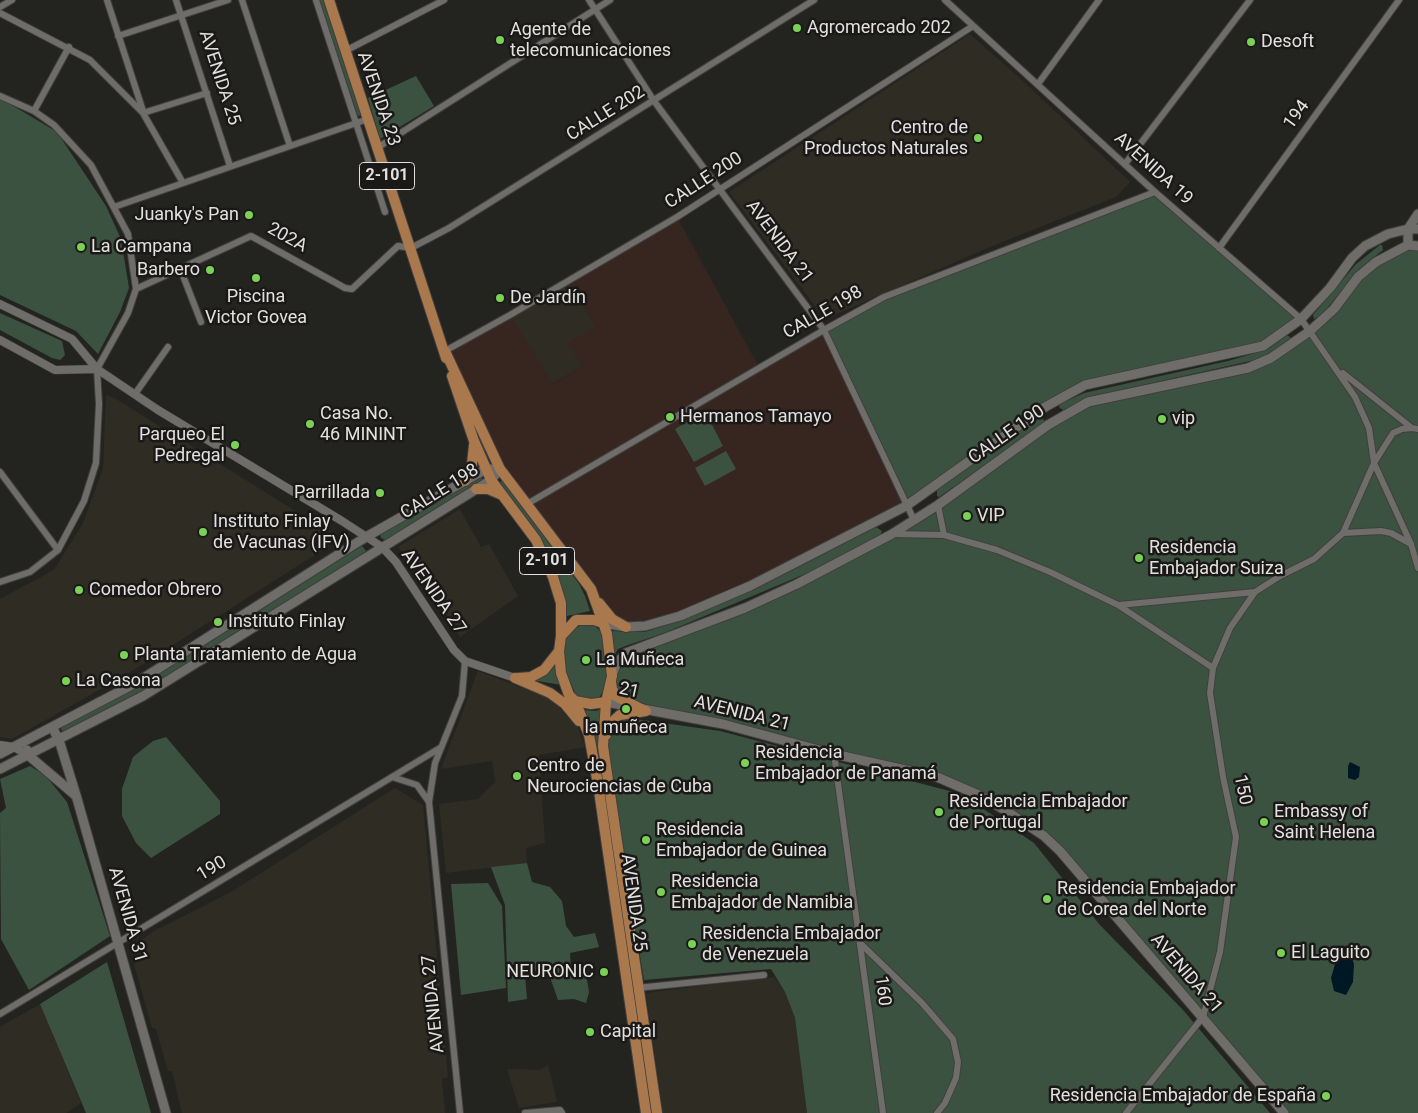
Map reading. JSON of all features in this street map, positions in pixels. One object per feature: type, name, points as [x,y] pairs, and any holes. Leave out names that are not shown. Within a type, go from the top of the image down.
[{"type":"main road","name":"AVENIDA 23","points":[[329,0],[474,441],[491,480],[536,540],[553,577],[561,603],[559,651]]},
{"type":"main road","points":[[1408,229],[1418,214]]},
{"type":"main road","points":[[1408,229],[1418,229]]},
{"type":"main road","name":"CALLE 190","points":[[603,623],[626,627],[645,626],[689,612],[750,586],[906,506],[1045,407],[1085,385],[1263,346],[1301,319],[1330,288],[1352,258],[1364,246],[1388,234],[1408,229],[1413,245],[1376,262],[1358,277],[1334,309],[1310,332],[1277,354],[1248,368],[1088,402],[1055,421],[938,505],[892,534],[800,583],[754,604],[626,653],[617,663],[611,679]]},
{"type":"main road","name":"AVENIDA 23","points":[[445,351],[500,468],[590,589],[607,634],[611,679]]},
{"type":"main road","points":[[1045,407],[1055,421]]},
{"type":"main road","points":[[465,481],[472,464],[474,441]]},
{"type":"main road","name":"CALLE 198","points":[[0,754],[134,684],[366,537],[486,469],[500,468]]},
{"type":"main road","name":"CALLE 198","points":[[0,769],[143,696],[491,480],[500,468]]},
{"type":"main road","points":[[476,489],[488,489],[505,497]]},
{"type":"main road","points":[[929,490],[938,505]]},
{"type":"main road","points":[[883,519],[892,534]]},
{"type":"main road","points":[[590,589],[612,619],[626,627]]},
{"type":"main road","points":[[561,636],[576,620],[594,620],[603,623]]},
{"type":"main road","points":[[515,678],[531,677],[544,670],[559,651]]},
{"type":"main road","name":"AVENIDA 25","points":[[559,651],[561,673],[589,735],[613,874],[646,1113]]},
{"type":"main road","points":[[515,678],[591,704],[606,702]]},
{"type":"main road","points":[[515,678],[550,693],[564,704],[589,735]]},
{"type":"main road","points":[[611,679],[612,689],[616,696],[630,705],[646,711]]},
{"type":"main road","name":"AVENIDA 25","points":[[611,679],[606,702],[603,746],[656,1113]]},
{"type":"main road","name":"21","points":[[606,702],[646,711]]},
{"type":"main road","points":[[603,746],[607,730],[615,719],[627,713],[646,711]]},
{"type":"main road","name":"AVENIDA 21","points":[[646,711],[723,724],[834,754],[952,782],[988,800],[1044,836],[1060,851],[1284,1113]]},
{"type":"main road","name":"AVENIDA 31","points":[[52,727],[59,740],[76,795],[166,1113]]},
{"type":"main road","points":[[27,740],[28,755],[76,795]]},
{"type":"street","points":[[0,7],[12,0]]},
{"type":"street","points":[[107,0],[143,112],[183,183]]},
{"type":"street","name":"AVENIDA 25","points":[[176,0],[230,166]]},
{"type":"street","points":[[118,36],[228,0]]},
{"type":"street","points":[[242,0],[290,146]]},
{"type":"street","points":[[316,0],[385,212]]},
{"type":"street","points":[[345,51],[444,0]]},
{"type":"street","name":"AVENIDA 21","points":[[588,0],[654,101],[824,330],[914,520]]},
{"type":"street","points":[[377,148],[610,0]]},
{"type":"street","name":"CALLE 202","points":[[411,248],[457,223],[814,0]]},
{"type":"street","name":"AVENIDA 19","points":[[945,0],[1155,192],[1301,319],[1334,365]]},
{"type":"street","points":[[1038,84],[1099,0]]},
{"type":"street","points":[[1125,164],[1250,0]]},
{"type":"street","name":"194","points":[[1219,248],[1399,0]]},
{"type":"street","points":[[0,13],[69,47],[90,60],[143,112]]},
{"type":"street","name":"CALLE 200","points":[[445,351],[569,281],[720,190],[973,26]]},
{"type":"street","points":[[34,111],[69,47]]},
{"type":"street","points":[[143,112],[207,93]]},
{"type":"street","points":[[0,96],[34,111],[68,137],[91,164],[128,234],[136,289],[128,313],[97,369],[100,404],[96,463],[84,501],[58,550],[30,572],[0,582]]},
{"type":"street","points":[[114,206],[368,119]]},
{"type":"street","name":"CALLE 198","points":[[527,504],[824,330],[884,298],[1155,192]]},
{"type":"street","name":"202A","points":[[136,289],[251,236],[345,288],[352,289],[398,246],[411,248]]},
{"type":"street","points":[[180,268],[201,322]]},
{"type":"street","name":"AVENIDA 27","points":[[0,304],[72,339],[97,369],[134,394],[382,548],[396,562],[454,650],[465,661],[461,699],[455,717],[440,748],[431,777],[429,802],[460,1113]]},
{"type":"street","points":[[0,340],[55,370],[97,369]]},
{"type":"street","points":[[134,394],[168,347]]},
{"type":"street","points":[[1334,365],[1415,428]]},
{"type":"street","points":[[1334,365],[1356,397],[1364,415],[1372,440],[1374,463],[1410,544],[1418,568]]},
{"type":"street","name":"150","points":[[1126,1113],[1203,1017],[1221,948],[1236,837],[1223,777],[1210,693],[1213,668],[1230,628],[1255,592],[1280,576],[1314,559],[1343,533],[1374,463],[1393,434],[1402,429],[1415,428]]},
{"type":"street","points":[[0,472],[32,512],[58,550]]},
{"type":"street","points":[[938,505],[944,535]]},
{"type":"street","points":[[1343,533],[1381,531],[1391,533],[1410,544]]},
{"type":"street","points":[[892,534],[944,535],[997,550],[1050,572],[1118,605],[1213,668]]},
{"type":"street","points":[[1118,605],[1255,592]]},
{"type":"street","points":[[465,661],[515,678]]},
{"type":"street","points":[[0,745],[14,747],[28,755]]},
{"type":"street","name":"190","points":[[0,1014],[440,748]]},
{"type":"street","name":"160","points":[[834,754],[883,1113]]},
{"type":"street","points":[[392,777],[417,785],[429,802]]},
{"type":"street","points":[[861,944],[922,1003],[953,1039],[958,1062],[956,1078],[945,1103],[937,1113]]},
{"type":"street","points":[[637,988],[764,974]]},
{"type":"street","points":[[526,1113],[560,1110],[562,1113]]},
{"type":"shaded area","name":"Centro de Productos Naturales","points":[[970,34],[1130,182],[1116,197],[997,244],[825,319],[729,192]]},
{"type":"shaded area","name":"Hermanos Tamayo","points":[[677,217],[760,369],[824,330],[906,506],[750,586],[645,626],[612,619],[500,469],[445,351],[510,315],[553,384],[582,366],[568,343],[596,327],[569,281]]},
{"type":"shaded area","points":[[569,281],[596,327],[582,366],[552,384],[510,316]]},
{"type":"shaded area","name":"Instituto Finlay de Vacunas (IFV)","points":[[106,395],[116,399],[340,539],[124,676],[12,739],[0,737],[0,599],[54,570],[82,525],[103,469]]},
{"type":"shaded area","name":"Instituto Finlay de Vacunas (IFV)","points":[[460,509],[481,547],[489,544],[518,596],[460,637],[429,584],[398,547]]},
{"type":"shaded area","name":"Centro de Neurociencias de Cuba","points":[[478,671],[553,700],[577,725],[585,747],[539,755],[545,843],[526,848],[527,863],[446,873],[439,804],[478,799],[495,782],[492,761],[441,769]]},
{"type":"shaded area","points":[[395,788],[423,805],[448,1077],[442,1079],[445,1113],[182,1113],[172,1071],[168,1071],[156,1029],[152,1028],[134,964],[136,947],[141,940],[156,930],[231,892]]},
{"type":"shaded area","points":[[774,977],[785,992],[795,1018],[807,1113],[663,1113],[646,993]]},
{"type":"shaded area","points":[[40,1004],[81,1103],[66,1113],[0,1113],[0,1027]]},
{"type":"shaded area","points":[[548,1065],[557,1102],[519,1108],[507,1069],[540,1070]]},
{"type":"green space","points":[[319,0],[323,0],[362,115],[358,116]]},
{"type":"green space","points":[[416,76],[434,106],[380,139],[368,98]]},
{"type":"green space","points":[[0,98],[57,132],[106,206],[121,239],[129,288],[120,312],[98,354],[76,331],[0,295]]},
{"type":"green space","points":[[1155,192],[1301,319],[1263,346],[1085,385],[906,506],[824,330],[885,297]]},
{"type":"green space","points":[[1382,245],[1383,250],[1359,269],[1321,316],[1314,319],[1313,315],[1356,264]]},
{"type":"green space","name":"El Laguito","points":[[1418,246],[1418,1113],[1284,1113],[1044,836],[952,782],[623,701],[611,682],[626,653],[745,608],[892,534],[1088,402],[1248,368],[1291,347],[1376,262]]},
{"type":"green space","points":[[0,313],[62,341],[65,355],[60,360],[52,358],[0,330]]},
{"type":"green space","points":[[1287,335],[1291,338],[1291,341],[1259,359],[1090,397],[1063,410],[1059,407],[1060,404],[1084,393],[1228,361],[1255,353],[1271,347]]},
{"type":"green space","points":[[705,411],[723,446],[694,462],[675,429]]},
{"type":"green space","points":[[1041,416],[1045,422],[1042,425],[939,497],[937,496],[937,489]]},
{"type":"green space","points":[[726,451],[736,469],[705,486],[695,468]]},
{"type":"green space","points":[[481,476],[483,482],[385,540],[381,538],[380,533]]},
{"type":"green space","points":[[501,481],[505,482],[579,584],[590,611],[567,616],[559,578],[548,553],[499,484]]},
{"type":"green space","points":[[876,527],[882,531],[879,537],[805,574],[664,633],[618,649],[614,655],[610,631],[645,632],[683,619],[789,572]]},
{"type":"green space","points":[[362,546],[366,551],[365,554],[139,693],[66,732],[61,730],[62,726]]},
{"type":"green space","points":[[583,624],[594,625],[604,637],[607,684],[599,698],[583,700],[576,695],[563,665],[563,645],[570,631]]},
{"type":"green space","points":[[555,665],[561,685],[532,680],[545,675]]},
{"type":"green space","points":[[601,709],[598,725],[598,761],[583,710],[596,711]]},
{"type":"green space","points":[[628,718],[720,731],[961,794],[1034,843],[1099,924],[1184,1011],[1270,1113],[807,1113],[795,1018],[785,992],[771,969],[644,980],[607,743],[618,722]]},
{"type":"green space","points":[[166,737],[220,801],[220,814],[151,858],[136,843],[122,816],[122,789],[133,757],[153,741]]},
{"type":"green space","points":[[30,766],[45,775],[67,802],[110,936],[29,990],[1,939],[0,813],[6,808],[0,779]]},
{"type":"green space","points":[[527,863],[532,882],[550,887],[562,901],[566,926],[574,937],[595,933],[599,947],[570,953],[571,971],[585,969],[589,992],[586,1003],[574,999],[558,1000],[551,980],[543,968],[525,975],[527,999],[508,1002],[505,905],[491,867]]},
{"type":"green space","points":[[488,883],[502,906],[506,988],[461,995],[451,884]]},
{"type":"green space","points":[[107,962],[151,1113],[86,1113],[40,1004]]},
{"type":"water","points":[[1350,762],[1360,767],[1359,777],[1355,780],[1348,778]]},
{"type":"water","points":[[1344,948],[1349,951],[1354,964],[1353,982],[1346,995],[1334,991],[1331,978],[1338,954]]},
{"type":"place","name":"Agromercado 202","points":[[797,28]]},
{"type":"place","name":"Agente de telecomunicaciones","points":[[500,40]]},
{"type":"place","name":"Desoft","points":[[1251,42]]},
{"type":"place","name":"Centro de Productos Naturales","points":[[978,138]]},
{"type":"place","name":"Juanky's Pan","points":[[249,215]]},
{"type":"place","name":"La Campana","points":[[81,247]]},
{"type":"place","name":"Barbero","points":[[210,270]]},
{"type":"place","name":"Piscina Victor Govea","points":[[256,278]]},
{"type":"place","name":"De Jardín","points":[[500,298]]},
{"type":"place","name":"Hermanos Tamayo","points":[[670,417]]},
{"type":"place","name":"vip","points":[[1162,419]]},
{"type":"place","name":"Casa No. 46 MININT","points":[[310,424]]},
{"type":"place","name":"Parqueo El Pedregal","points":[[235,445]]},
{"type":"place","name":"Parrillada","points":[[380,493]]},
{"type":"place","name":"VIP","points":[[967,516]]},
{"type":"place","name":"Instituto Finlay de Vacunas (IFV)","points":[[203,532]]},
{"type":"place","name":"Residencia Embajador Suiza","points":[[1139,558]]},
{"type":"place","name":"Comedor Obrero","points":[[79,590]]},
{"type":"place","name":"Instituto Finlay","points":[[218,622]]},
{"type":"place","name":"Planta Tratamiento de Agua","points":[[124,655]]},
{"type":"place","name":"La Muñeca","points":[[586,660]]},
{"type":"place","name":"La Casona","points":[[66,681]]},
{"type":"place","name":"la muñeca","points":[[626,709]]},
{"type":"place","name":"Residencia Embajador de Panamá","points":[[745,763]]},
{"type":"place","name":"Centro de Neurociencias de Cuba","points":[[517,776]]},
{"type":"place","name":"Residencia Embajador de Portugal","points":[[939,812]]},
{"type":"place","name":"Embassy of Saint Helena","points":[[1264,822]]},
{"type":"place","name":"Residencia Embajador de Guinea","points":[[646,840]]},
{"type":"place","name":"Residencia Embajador de Namibia","points":[[661,892]]},
{"type":"place","name":"Residencia Embajador de Corea del Norte","points":[[1047,899]]},
{"type":"place","name":"Residencia Embajador de Venezuela","points":[[692,944]]},
{"type":"place","name":"El Laguito","points":[[1281,953]]},
{"type":"place","name":"NEURONIC","points":[[604,972]]},
{"type":"place","name":"Capital","points":[[590,1032]]},
{"type":"place","name":"Residencia Embajador de España","points":[[1326,1096]]}]
